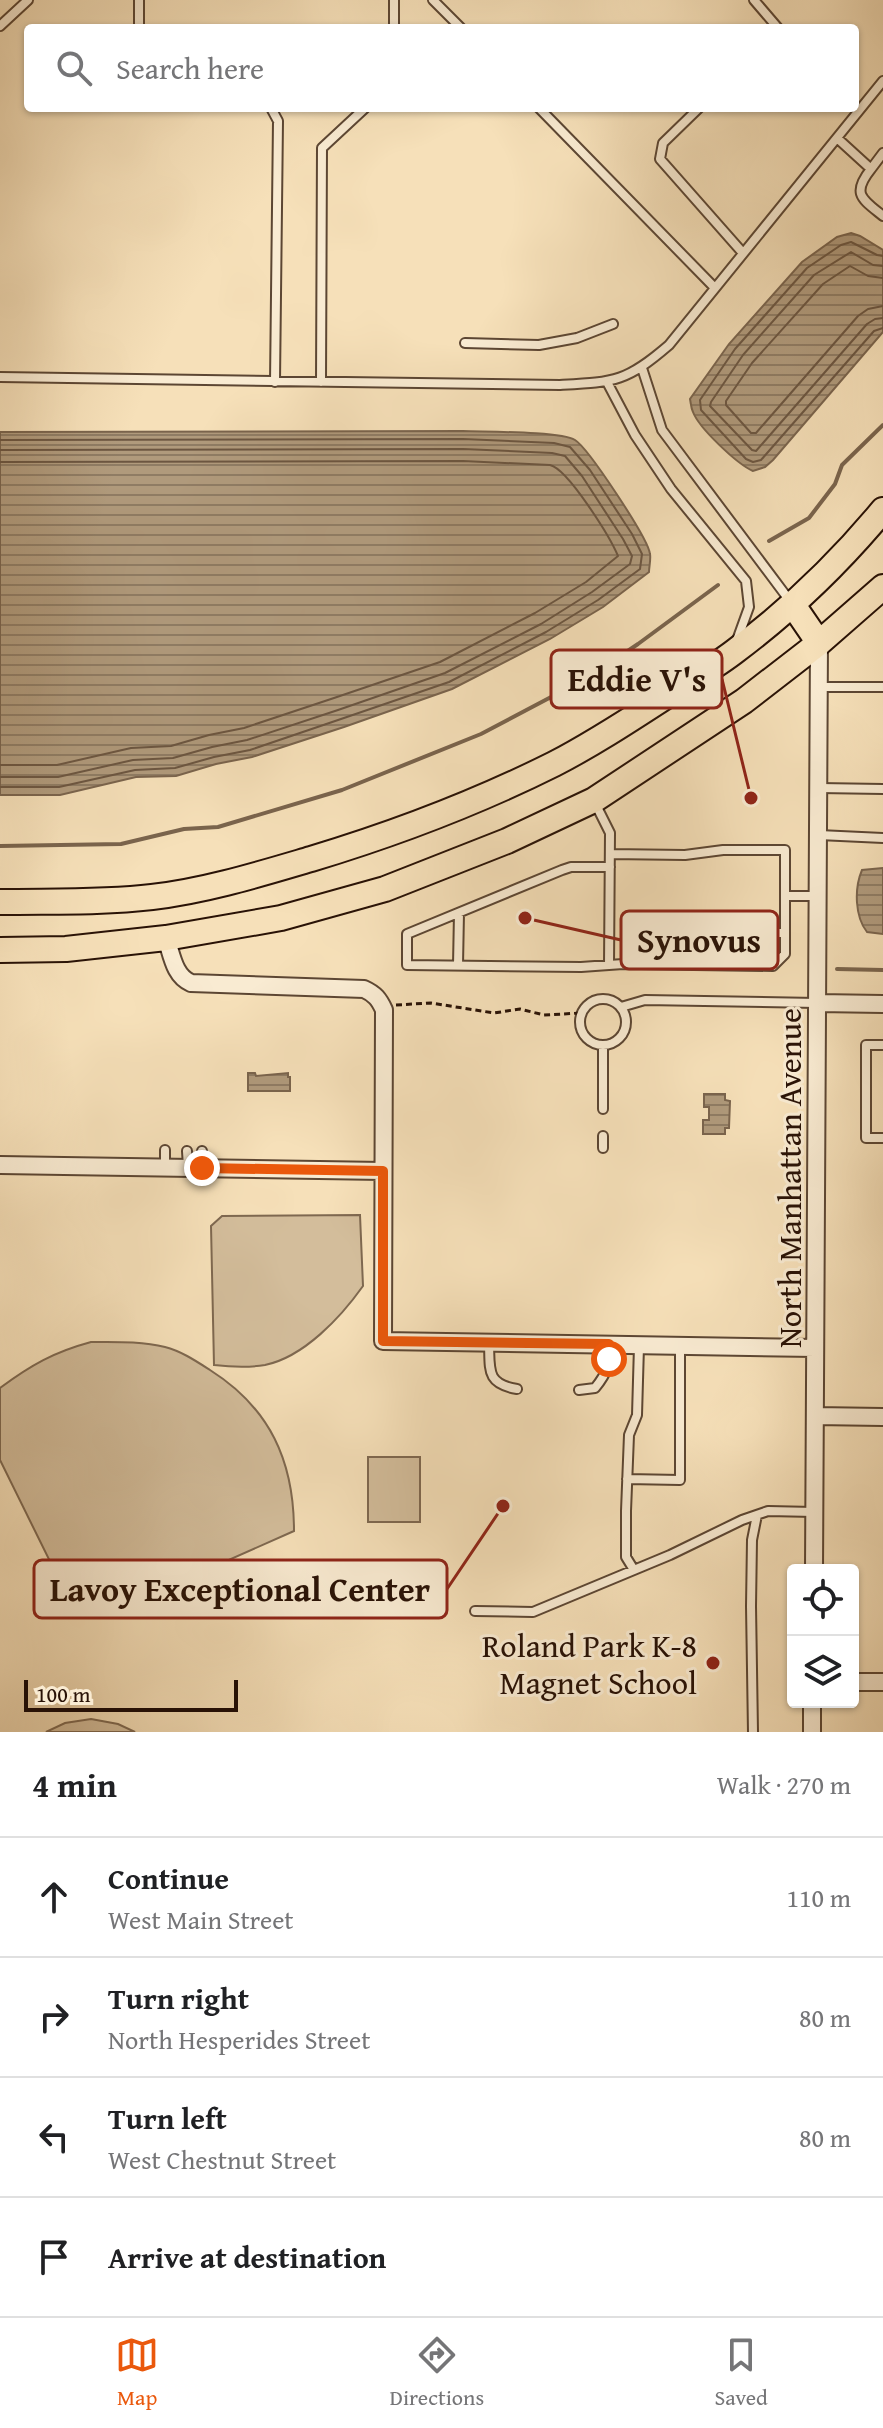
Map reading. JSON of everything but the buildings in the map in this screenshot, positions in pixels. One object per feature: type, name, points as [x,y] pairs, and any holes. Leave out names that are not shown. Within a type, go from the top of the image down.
[{"type":"main road","points":[[0,902],[154,897],[280,868],[366,843],[479,799],[557,763],[732,653],[793,605],[883,510]]},
{"type":"main road","points":[[0,950],[66,949],[166,938],[281,918],[385,889],[507,841],[594,800],[744,701],[819,643],[883,587]]},
{"type":"main road","points":[[793,605],[819,643]]},
{"type":"street","name":"North Manhattan Avenue","points":[[814,1564],[819,643]]},
{"type":"street","points":[[166,938],[177,970],[183,980],[191,983],[364,989],[379,999],[384,1010],[383,1341],[489,1342],[609,1352],[639,1345],[815,1348]]},
{"type":"street","points":[[818,1003],[883,1004]]},
{"type":"street","points":[[0,1165],[195,1159],[383,1171]]},
{"type":"street","points":[[815,1416],[883,1417]]},
{"type":"street","points":[[859,1682],[883,1682]]},
{"type":"street","points":[[812,1708],[812,1732]]},
{"type":"lane","points":[[0,26],[28,0]]},
{"type":"lane","points":[[139,0],[139,24]]},
{"type":"lane","points":[[394,0],[394,24]]},
{"type":"lane","points":[[433,0],[457,24]]},
{"type":"lane","points":[[754,0],[775,24]]},
{"type":"lane","points":[[859,106],[883,81]]},
{"type":"lane","points":[[273,112],[278,121],[275,382]]},
{"type":"lane","points":[[321,382],[322,148],[361,112]]},
{"type":"lane","points":[[543,112],[714,287]]},
{"type":"lane","points":[[695,112],[663,143],[660,159],[742,252]]},
{"type":"lane","points":[[0,377],[560,385],[607,382],[642,368],[669,345],[837,138],[854,112]]},
{"type":"lane","points":[[837,138],[871,169]]},
{"type":"lane","points":[[883,153],[861,182],[859,192],[864,201],[883,216]]},
{"type":"lane","points":[[465,343],[539,345],[577,338],[613,324]]},
{"type":"lane","points":[[642,368],[662,430],[793,605]]},
{"type":"lane","points":[[607,382],[635,435],[671,489],[746,581],[749,607],[732,653]]},
{"type":"lane","points":[[819,687],[883,687]]},
{"type":"lane","points":[[819,788],[883,789]]},
{"type":"lane","points":[[594,800],[610,833],[609,965]]},
{"type":"lane","points":[[819,835],[883,838]]},
{"type":"lane","points":[[610,854],[685,855],[723,850],[785,850],[785,954],[773,966],[407,965],[407,934],[571,867],[610,867]]},
{"type":"lane","points":[[785,896],[819,896]]},
{"type":"lane","points":[[458,965],[459,913]]},
{"type":"lane","points":[[768,933],[785,933]]},
{"type":"lane","points":[[599,999],[615,1001],[621,1007],[626,1020],[623,1033],[613,1043],[603,1045],[591,1042],[585,1036],[581,1029],[581,1013],[585,1007],[599,999]]},
{"type":"lane","points":[[621,1007],[645,1000],[818,1003]]},
{"type":"lane","points":[[603,1045],[603,1109]]},
{"type":"lane","points":[[883,1045],[866,1045],[866,1138],[883,1138]]},
{"type":"lane","points":[[603,1136],[603,1148]]},
{"type":"lane","points":[[489,1342],[490,1373],[502,1387],[517,1389]]},
{"type":"lane","points":[[634,1570],[626,1557],[627,1479],[629,1435],[637,1415],[639,1345]]},
{"type":"lane","points":[[627,1479],[680,1480],[680,1345]]},
{"type":"lane","points":[[579,1390],[595,1388],[609,1366],[609,1352]]},
{"type":"lane","points":[[475,1611],[533,1612],[768,1511],[814,1512]]},
{"type":"lane","points":[[753,1732],[751,1567],[757,1515]]},
{"type":"path","points":[[392,1005],[431,1003],[494,1013],[520,1009],[544,1015],[581,1013]]},
{"type":"shaded area","points":[[360,1215],[363,1286],[333,1323],[307,1345],[280,1361],[252,1367],[214,1365],[211,1226],[222,1216]]},
{"type":"shaded area","points":[[91,1342],[138,1343],[171,1349],[231,1385],[263,1419],[274,1438],[289,1482],[294,1531],[98,1618],[73,1608],[0,1460],[0,1388],[43,1360]]},
{"type":"shaded area","points":[[368,1457],[420,1457],[420,1522],[368,1522]]},
{"type":"shaded area","points":[[91,1719],[118,1724],[135,1732],[46,1732],[65,1723]]},
{"type":"water","points":[[851,233],[883,250],[883,332],[773,460],[753,471],[710,436],[697,419],[690,399],[729,344],[802,262],[837,237]]},
{"type":"water","points":[[0,432],[539,433],[575,440],[604,475],[647,545],[649,572],[603,607],[550,639],[452,689],[344,727],[252,757],[176,776],[136,777],[60,795],[0,795]]},
{"type":"water","points":[[883,868],[883,934],[867,932],[863,926],[857,894],[862,870]]},
{"type":"water","points":[[248,1073],[255,1073],[256,1076],[288,1073],[290,1091],[248,1091]]},
{"type":"water","points":[[704,1094],[725,1094],[725,1100],[730,1101],[729,1128],[725,1128],[725,1134],[703,1134],[703,1120],[709,1120],[709,1107],[704,1107]]},
{"type":"waterway","points":[[769,541],[809,518],[835,484],[842,465],[883,425]]},
{"type":"waterway","points":[[0,846],[121,844],[184,829],[218,827],[342,790],[481,734],[589,677],[718,585]]},
{"type":"waterway","points":[[837,969],[883,970]]},
{"type":"place","name":"Eddie V's","points":[[751,798]]},
{"type":"place","name":"Synovus","points":[[525,918]]},
{"type":"place","name":"Lavoy Exceptional Center","points":[[503,1506]]},
{"type":"place","name":"Roland Park K-8 Magnet School","points":[[713,1663]]},
{"type":"route","points":[[202,1168],[383,1171],[383,1341],[609,1344],[609,1359]]}]
